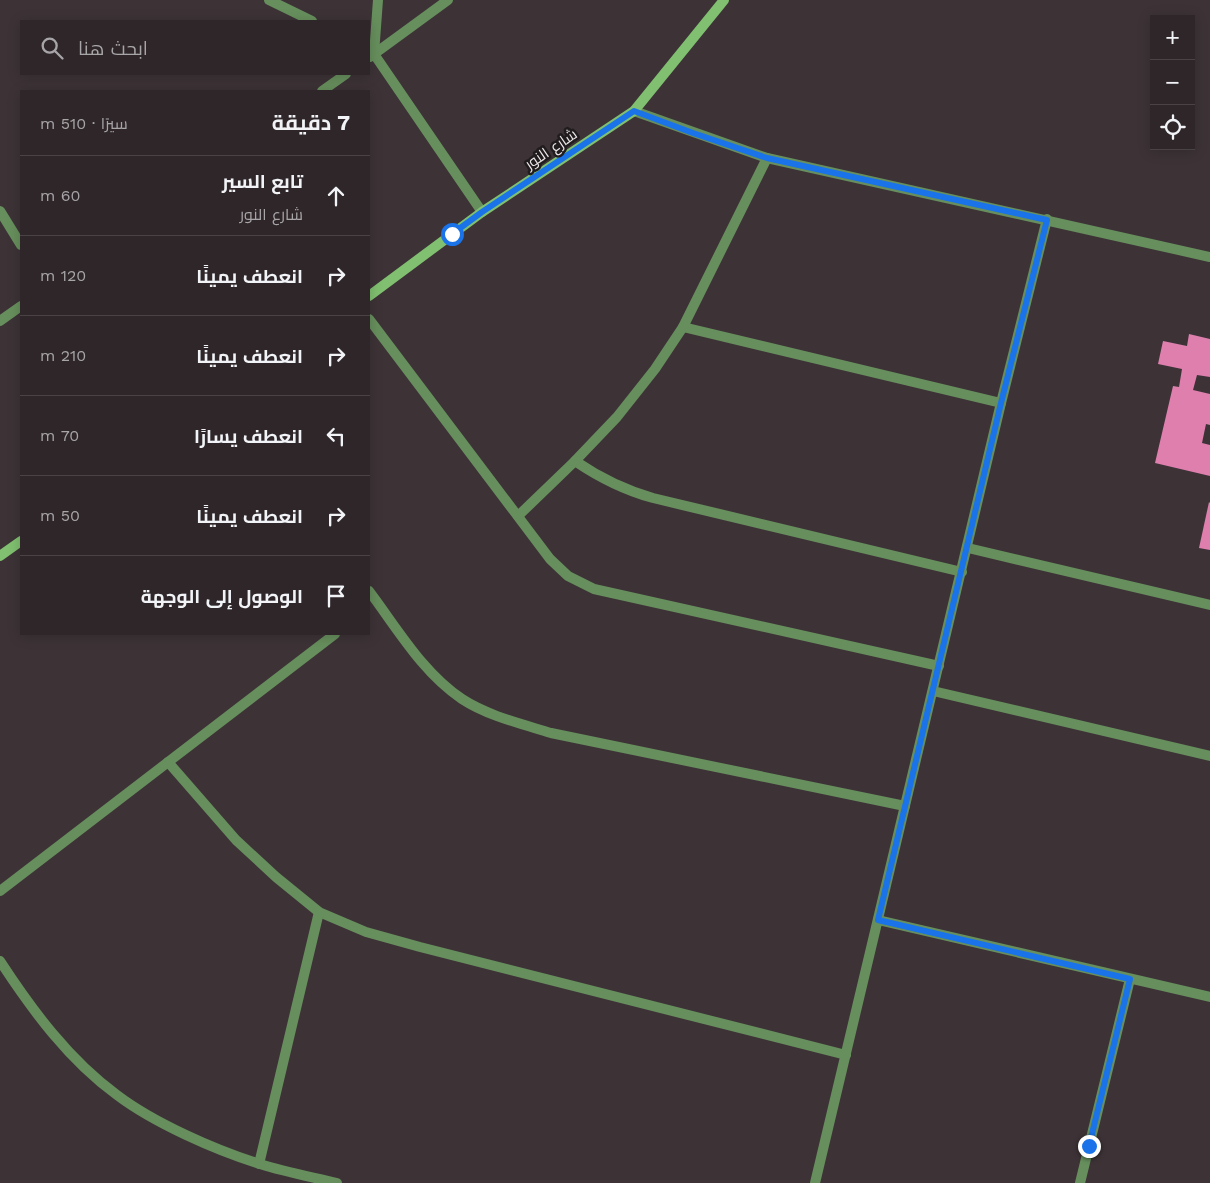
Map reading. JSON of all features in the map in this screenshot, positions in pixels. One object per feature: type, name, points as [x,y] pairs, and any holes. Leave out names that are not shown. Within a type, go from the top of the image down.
[{"type":"street","points":[[273,0],[310,20]]},
{"type":"street","points":[[378,0],[371,54],[482,212]]},
{"type":"street","points":[[371,54],[448,0]]},
{"type":"street","name":"شارع النور","points":[[370,295],[482,212],[634,111],[724,0]]},
{"type":"street","points":[[323,90],[345,75]]},
{"type":"street","points":[[634,111],[767,158],[1210,257]]},
{"type":"street","points":[[518,516],[617,417],[655,369],[683,327],[767,158]]},
{"type":"street","points":[[0,211],[20,243]]},
{"type":"street","points":[[815,1183],[968,548],[1001,403],[1047,220]]},
{"type":"street","points":[[0,321],[20,307]]},
{"type":"street","points":[[370,320],[558,568],[580,584],[939,666]]},
{"type":"street","points":[[683,327],[1001,403]]},
{"type":"street","points":[[575,461],[597,476],[624,490],[962,572]]},
{"type":"street","points":[[0,556],[20,542]]},
{"type":"street","points":[[968,548],[1210,605]]},
{"type":"street","points":[[373,604],[424,666],[462,699],[504,719],[551,733],[905,806]]},
{"type":"street","points":[[0,891],[334,635]]},
{"type":"street","points":[[933,691],[1210,756]]},
{"type":"street","points":[[168,762],[236,840],[276,877],[319,912],[366,932],[420,947],[846,1054]]},
{"type":"street","points":[[259,1164],[319,912]]},
{"type":"street","points":[[878,920],[1210,997]]},
{"type":"street","points":[[0,961],[23,996],[68,1051],[116,1095],[178,1131],[259,1164],[337,1183]]},
{"type":"street","points":[[1080,1183],[1130,979]]},
{"type":"building","points":[[1189,334],[1210,339],[1210,377],[1197,375],[1193,390],[1210,394],[1210,425],[1206,424],[1202,443],[1210,445],[1210,476],[1155,463],[1173,386],[1179,387],[1182,369],[1158,364],[1163,341],[1187,346]]},
{"type":"building","points":[[1210,503],[1210,550],[1199,548]]},
{"type":"route","points":[[452,234],[634,111],[767,158],[1047,220],[1001,403],[878,920],[1130,979],[1089,1146]]}]
